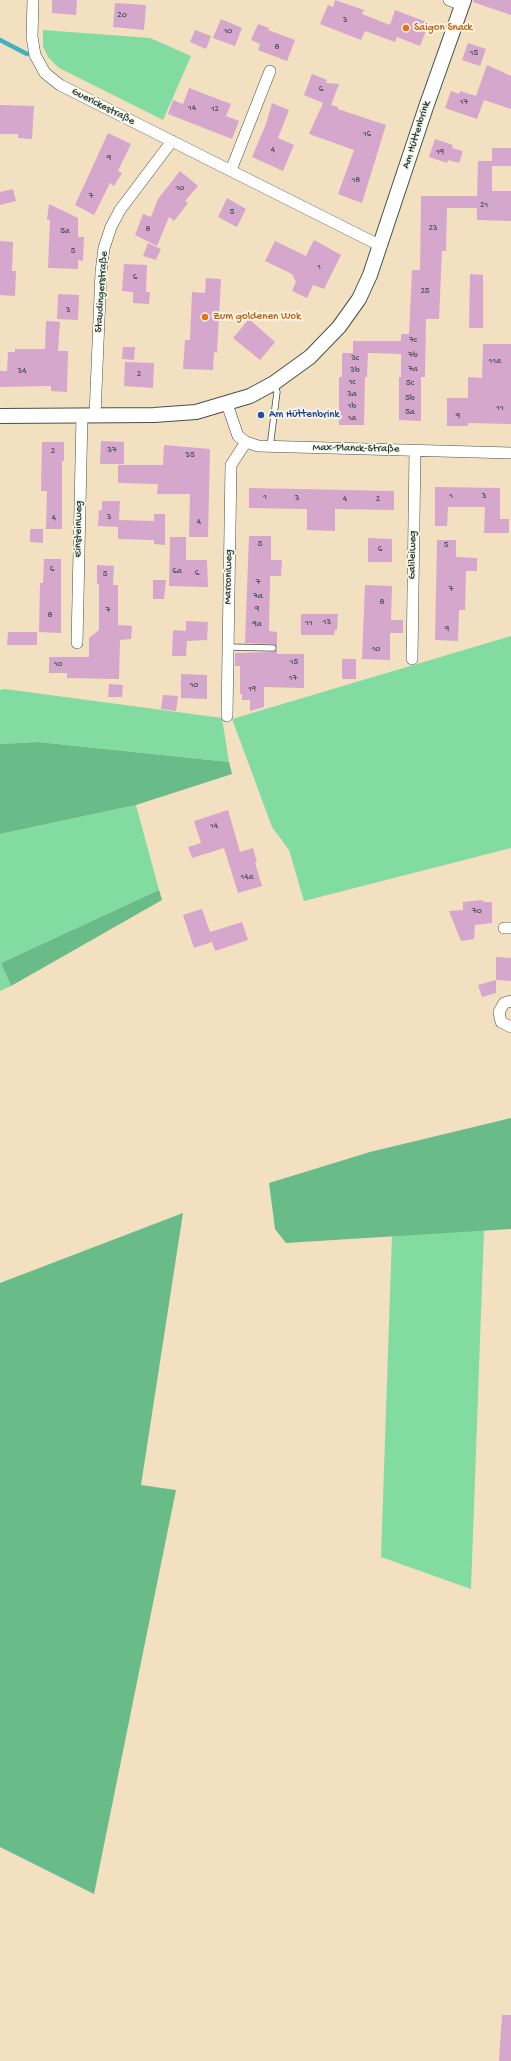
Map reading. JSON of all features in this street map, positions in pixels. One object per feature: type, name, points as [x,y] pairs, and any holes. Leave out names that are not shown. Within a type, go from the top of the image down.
[{"type":"street","name":"Guerickestraße","points":[[33,0],[32,37],[35,55],[45,73],[60,85],[381,246]]},
{"type":"street","points":[[449,0],[464,3]]},
{"type":"street","name":"Am Hüttenbrink","points":[[0,416],[154,415],[196,412],[250,396],[274,383],[310,357],[339,327],[359,299],[381,246],[424,113],[464,3]]},
{"type":"street","points":[[231,170],[270,71]]},
{"type":"street","name":"Staudingerstraße","points":[[89,415],[101,272],[104,248],[110,227],[120,210],[172,142]]},
{"type":"street","points":[[227,404],[238,436],[246,442]]},
{"type":"street","name":"Einsteinweg","points":[[77,643],[89,415]]},
{"type":"street","name":"Max-Planck-Straße","points":[[246,442],[270,447],[511,452]]},
{"type":"street","name":"Marconiweg","points":[[227,716],[231,465],[246,442]]},
{"type":"street","name":"Galileiweg","points":[[412,659],[415,451]]},
{"type":"street","points":[[511,1001],[504,1003],[499,1012],[501,1022],[511,1027]]},
{"type":"lane","points":[[270,447],[277,392],[274,383]]},
{"type":"lane","points":[[228,647],[273,648]]},
{"type":"green space","points":[[43,30],[150,38],[191,56],[163,120],[59,68],[48,57],[43,46]]},
{"type":"green space","points":[[511,636],[511,848],[304,901],[289,850],[272,827],[232,719]]},
{"type":"green space","points":[[5,689],[222,718],[229,762],[38,742],[0,744],[0,690]]},
{"type":"green space","points":[[38,742],[229,762],[232,774],[136,805],[0,834],[0,744]]},
{"type":"green space","points":[[136,805],[159,890],[1,963],[11,986],[0,991],[0,834]]},
{"type":"green space","points":[[159,890],[162,900],[11,986],[1,963]]},
{"type":"green space","points":[[511,1118],[511,1229],[286,1243],[275,1229],[269,1183],[370,1152]]},
{"type":"green space","points":[[183,1213],[141,1485],[176,1490],[94,1894],[0,1847],[0,1283]]},
{"type":"green space","points":[[484,1230],[471,1589],[381,1557],[392,1235]]},
{"type":"building","points":[[52,0],[77,0],[76,15],[52,13]]},
{"type":"building","points":[[335,0],[364,10],[362,14],[390,25],[395,10],[429,23],[420,46],[397,37],[395,42],[365,31],[361,40],[320,24],[328,5],[333,7]]},
{"type":"building","points":[[473,0],[511,0],[511,15],[473,2]]},
{"type":"building","points":[[115,3],[146,5],[144,30],[113,27]]},
{"type":"building","points":[[221,19],[242,28],[235,46],[213,38]]},
{"type":"building","points":[[258,24],[269,28],[268,30],[295,40],[287,61],[258,50],[260,44],[251,40]]},
{"type":"building","points":[[195,30],[211,36],[206,49],[190,42]]},
{"type":"building","points":[[468,43],[486,49],[480,66],[462,60]]},
{"type":"building","points":[[487,65],[511,76],[511,109],[484,100],[477,119],[445,108],[451,91],[459,94],[460,91],[476,96]]},
{"type":"building","points":[[312,74],[327,80],[326,83],[339,84],[331,105],[338,107],[338,109],[386,125],[362,203],[338,194],[354,150],[309,134],[323,103],[304,95]]},
{"type":"building","points":[[189,88],[231,104],[226,116],[239,121],[232,139],[168,114],[173,100],[183,104]]},
{"type":"building","points":[[272,103],[289,110],[278,138],[294,145],[283,171],[252,157],[266,124]]},
{"type":"building","points":[[0,105],[34,106],[32,139],[18,138],[18,134],[0,134]]},
{"type":"building","points":[[108,133],[131,144],[118,171],[122,173],[114,186],[110,183],[94,215],[75,205]]},
{"type":"building","points":[[435,139],[453,145],[452,148],[463,151],[459,163],[448,160],[447,163],[429,157]]},
{"type":"building","points":[[492,148],[511,148],[511,166],[492,166],[492,191],[511,191],[511,221],[477,220],[477,208],[447,208],[446,251],[442,251],[439,319],[426,319],[425,377],[421,377],[421,421],[399,420],[399,377],[401,377],[401,354],[368,353],[367,377],[365,377],[364,425],[339,425],[339,377],[342,377],[342,353],[353,353],[353,341],[401,341],[401,334],[409,334],[412,270],[420,270],[421,196],[477,196],[478,161],[492,161]]},
{"type":"building","points":[[180,171],[198,186],[185,201],[188,203],[174,221],[169,217],[157,246],[135,235],[143,214],[151,217],[158,199]]},
{"type":"building","points":[[13,189],[16,201],[0,205],[0,192]]},
{"type":"building","points":[[227,198],[246,209],[237,227],[218,217]]},
{"type":"building","points":[[49,204],[78,218],[78,237],[84,237],[83,261],[78,260],[78,269],[48,268],[50,220],[47,220]]},
{"type":"building","points":[[314,240],[341,255],[324,289],[313,285],[307,298],[292,291],[296,282],[292,274],[265,261],[275,241],[306,256]]},
{"type":"building","points":[[0,241],[13,242],[12,271],[16,271],[15,296],[0,295]]},
{"type":"building","points":[[148,243],[161,249],[156,260],[143,256]]},
{"type":"building","points":[[124,264],[147,265],[146,292],[150,292],[149,304],[133,303],[133,292],[122,291]]},
{"type":"building","points":[[470,274],[483,275],[483,328],[469,328]]},
{"type":"building","name":"Zum goldenen Wok","points":[[206,278],[221,279],[217,353],[214,352],[213,370],[183,369],[185,340],[190,340],[192,292],[205,293]]},
{"type":"building","points":[[58,294],[79,295],[78,320],[57,319]]},
{"type":"building","points":[[249,319],[275,342],[260,360],[233,338]]},
{"type":"building","points":[[46,321],[60,322],[58,351],[68,351],[67,392],[51,391],[51,386],[0,387],[0,371],[7,371],[8,352],[15,352],[15,349],[45,349]]},
{"type":"building","points":[[483,344],[511,344],[511,424],[468,423],[468,426],[447,426],[447,398],[468,398],[468,377],[482,378]]},
{"type":"building","points":[[123,347],[135,347],[134,360],[122,359]]},
{"type":"building","points":[[125,362],[154,363],[153,388],[124,386]]},
{"type":"building","points":[[101,441],[124,442],[124,464],[100,464]]},
{"type":"building","points":[[42,442],[64,442],[64,461],[62,461],[62,529],[46,529],[47,491],[41,491]]},
{"type":"building","points":[[164,445],[210,449],[208,537],[189,537],[190,494],[157,494],[158,484],[118,483],[118,465],[163,465]]},
{"type":"building","points":[[435,487],[500,488],[500,519],[509,519],[509,533],[484,533],[485,507],[448,507],[447,526],[435,526]]},
{"type":"building","points":[[249,488],[394,491],[394,510],[335,509],[335,531],[307,530],[307,509],[249,508]]},
{"type":"building","points":[[102,501],[120,501],[119,520],[154,521],[154,514],[165,514],[165,545],[154,544],[154,540],[118,539],[118,527],[98,526],[99,510],[102,510]]},
{"type":"building","points":[[30,529],[43,529],[43,543],[30,542]]},
{"type":"building","points":[[249,536],[271,536],[271,560],[282,560],[281,576],[270,576],[269,631],[277,632],[277,647],[273,644],[245,643]]},
{"type":"building","points":[[170,537],[186,537],[186,560],[207,560],[208,587],[169,586]]},
{"type":"building","points":[[368,538],[392,539],[392,562],[368,562]]},
{"type":"building","points":[[437,540],[456,540],[456,557],[477,558],[477,571],[466,571],[465,610],[459,610],[458,641],[435,640]]},
{"type":"building","points":[[44,559],[61,559],[61,633],[39,632],[40,583],[43,583]]},
{"type":"building","points":[[97,565],[114,566],[113,585],[118,585],[118,625],[132,626],[131,639],[120,640],[119,679],[67,678],[67,673],[49,673],[49,657],[89,657],[89,638],[99,630],[99,584],[97,584]]},
{"type":"building","points":[[153,580],[166,580],[164,599],[153,599]]},
{"type":"building","points":[[365,585],[392,586],[391,620],[403,620],[403,633],[390,633],[390,660],[362,659]]},
{"type":"building","points":[[301,614],[338,614],[337,630],[335,630],[334,635],[301,635]]},
{"type":"building","points":[[186,621],[208,622],[207,640],[187,641],[186,656],[172,656],[173,630],[186,631]]},
{"type":"building","points":[[8,632],[37,632],[37,645],[7,645]]},
{"type":"building","points":[[277,649],[277,654],[304,654],[304,688],[264,687],[264,707],[250,711],[250,700],[242,700],[242,694],[240,694],[240,666],[235,666],[235,653],[273,652]]},
{"type":"building","points":[[342,659],[356,659],[356,679],[342,679]]},
{"type":"building","points":[[181,674],[207,675],[207,699],[181,698]]},
{"type":"building","points":[[109,684],[123,685],[122,697],[108,697]]},
{"type":"building","points":[[163,695],[178,696],[176,711],[161,709]]},
{"type":"building","points":[[228,810],[240,852],[253,848],[257,862],[255,863],[262,886],[238,893],[224,848],[192,858],[188,847],[201,843],[194,821]]},
{"type":"building","points":[[483,900],[483,902],[492,902],[492,923],[475,925],[474,939],[461,941],[449,911],[463,910],[463,902]]},
{"type":"building","points":[[202,909],[210,932],[242,922],[248,940],[215,951],[212,942],[194,948],[183,915]]},
{"type":"building","points":[[496,957],[511,958],[511,981],[496,980]]},
{"type":"building","points":[[496,980],[496,993],[482,997],[478,985]]},
{"type":"building","points":[[502,2015],[511,2015],[511,2061],[499,2061]]},
{"type":"waterway","points":[[0,40],[27,54]]},
{"type":"place","name":"Saigon Snack","points":[[406,28]]},
{"type":"place","name":"Zum goldenen Wok","points":[[205,317]]},
{"type":"place","name":"Am Hüttenbrink","points":[[261,415]]}]
